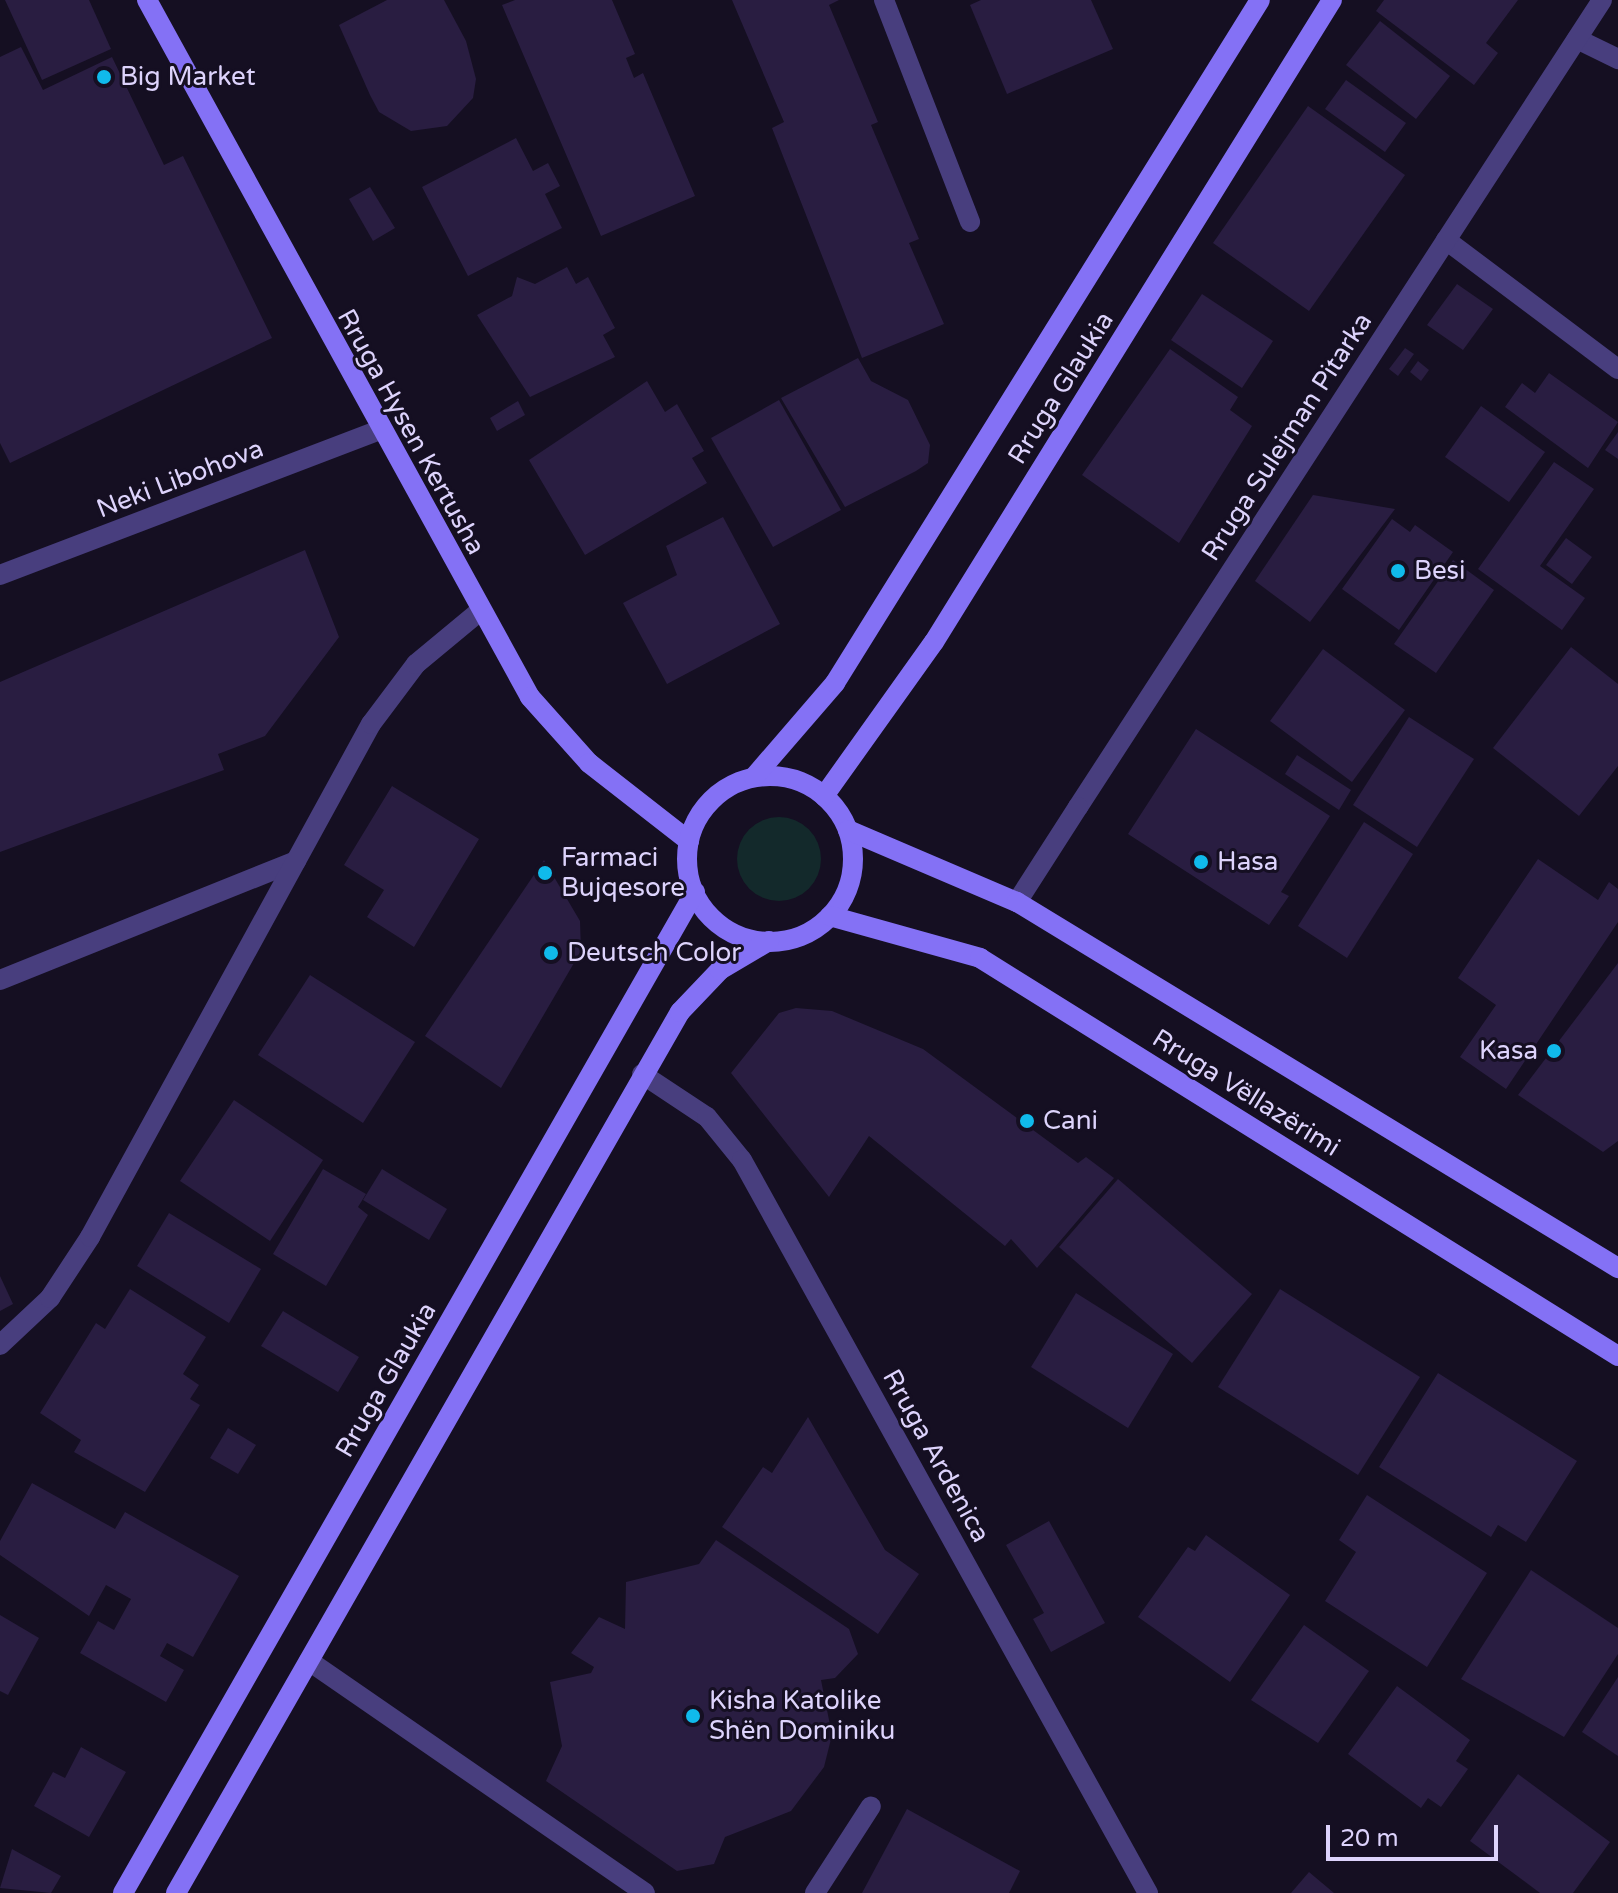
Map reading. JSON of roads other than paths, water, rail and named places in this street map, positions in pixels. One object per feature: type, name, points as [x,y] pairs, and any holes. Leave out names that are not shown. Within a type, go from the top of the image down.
[{"type":"main road","name":"Rruga Hysen Kertusha","points":[[147,0],[378,431],[530,697],[559,733],[689,841]]},
{"type":"main road","name":"Rruga Glaukia","points":[[754,777],[835,683],[1260,0]]},
{"type":"main road","name":"Rruga Glaukia","points":[[824,796],[934,642],[1332,0]]},
{"type":"main road","points":[[754,777],[798,781],[824,796],[848,830],[849,885],[830,916],[796,938],[769,941],[725,928],[695,892],[689,841],[712,800],[754,777]]},
{"type":"main road","name":"Rruga Vëllazërimi","points":[[848,830],[1017,902],[1618,1268]]},
{"type":"main road","name":"Rruga Glaukia","points":[[123,1893],[695,892]]},
{"type":"main road","name":"Rruga Vëllazërimi","points":[[830,916],[980,958],[1618,1356]]},
{"type":"main road","points":[[176,1893],[642,1074],[701,986],[769,941]]},
{"type":"street","points":[[884,0],[970,222]]},
{"type":"street","name":"Rruga Sulejman Pitarka","points":[[1017,902],[1602,0]]},
{"type":"street","points":[[1577,39],[1618,59]]},
{"type":"street","points":[[1446,240],[1618,369]]},
{"type":"street","name":"Neki Libohova","points":[[0,575],[378,431]]},
{"type":"street","points":[[0,1345],[50,1298],[90,1237],[296,861],[395,689],[481,610]]},
{"type":"street","points":[[0,980],[296,861]]},
{"type":"street","name":"Rruga Ardenica","points":[[642,1074],[707,1117],[742,1160],[1148,1893]]},
{"type":"street","points":[[309,1661],[645,1893]]},
{"type":"street","points":[[815,1893],[871,1806]]},
{"type":"place","name":"Big Market","points":[[104,77]]},
{"type":"place","name":"Besi","points":[[1398,571]]},
{"type":"place","name":"Hasa","points":[[1201,862]]},
{"type":"place","name":"Farmaci Bujqesore","points":[[545,873]]},
{"type":"place","name":"Deutsch Color","points":[[551,953]]},
{"type":"place","name":"Kasa","points":[[1554,1051]]},
{"type":"place","name":"Cani","points":[[1027,1121]]},
{"type":"place","name":"Kisha Katolike Shën Dominiku","points":[[693,1716]]}]
